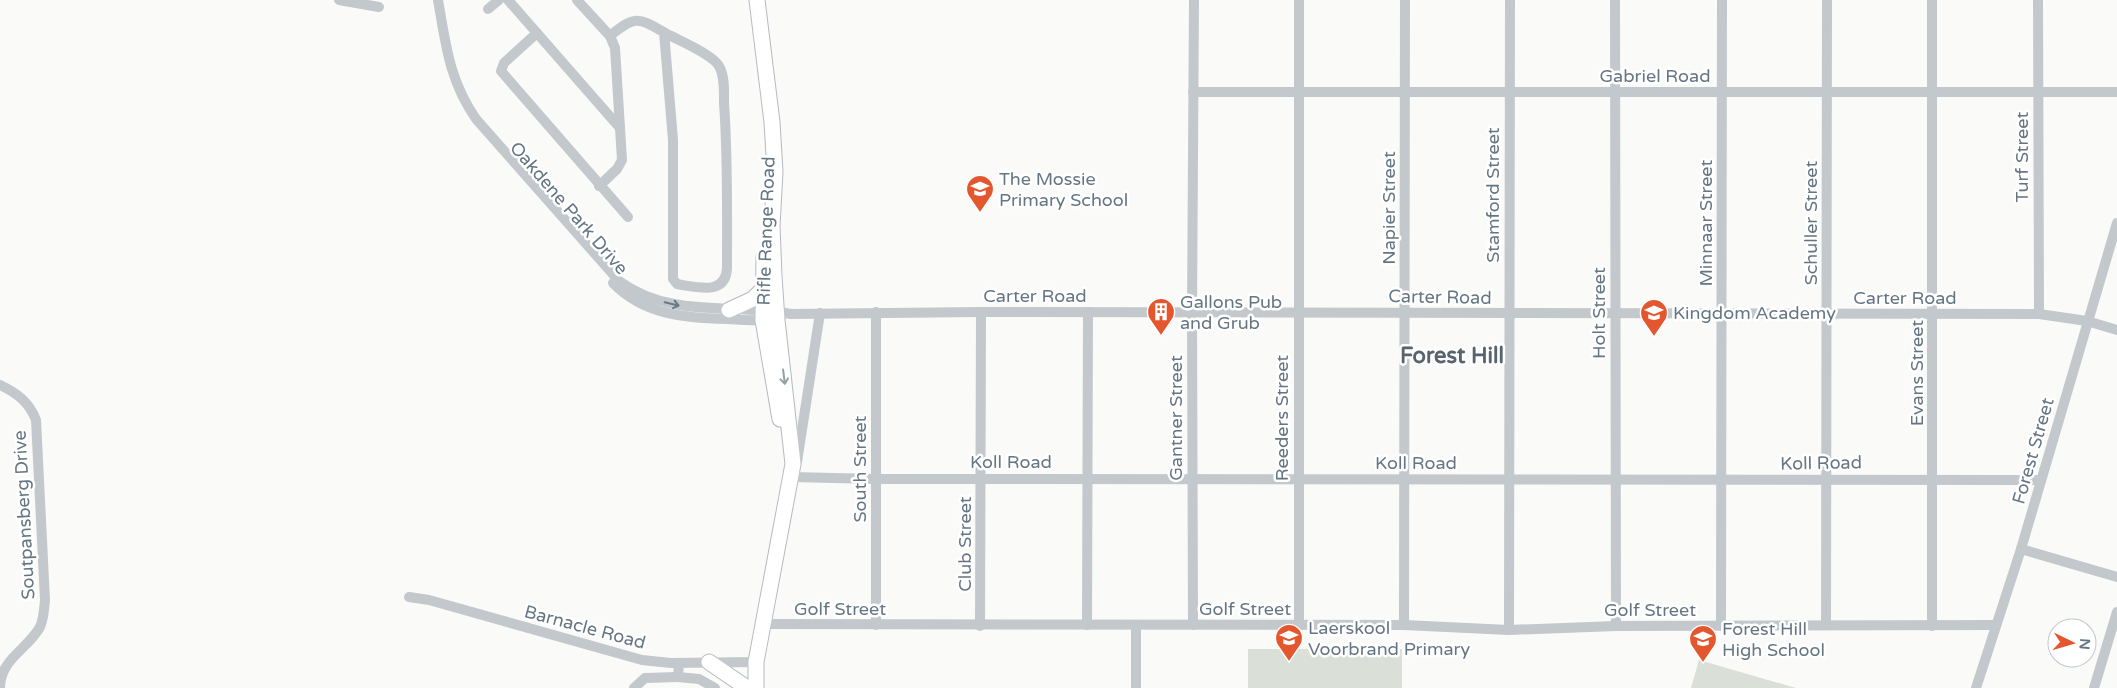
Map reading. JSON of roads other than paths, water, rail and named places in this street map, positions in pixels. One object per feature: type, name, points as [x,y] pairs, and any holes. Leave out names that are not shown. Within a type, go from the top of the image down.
[{"type":"main road","name":"Rifle Range Road","points":[[751,0],[769,151],[763,289],[774,315]]},
{"type":"main road","name":"Rifle Range Road","points":[[756,688],[756,662],[792,468],[774,315],[772,226],[774,150],[757,0]]},
{"type":"main road","points":[[729,310],[753,299],[763,289]]},
{"type":"main road","points":[[709,662],[747,688]]},
{"type":"street","points":[[339,0],[379,7]]},
{"type":"street","name":"Oakdene Park Drive","points":[[431,0],[443,61],[460,103],[487,139],[609,279],[625,294],[649,303],[774,315]]},
{"type":"street","name":"Oakdene Park Drive","points":[[438,0],[454,79],[460,94],[472,112],[619,281],[666,314],[691,318],[774,315]]},
{"type":"street","points":[[488,9],[499,0]]},
{"type":"street","points":[[508,0],[620,128]]},
{"type":"street","points":[[577,0],[610,36],[615,48],[622,160],[617,169],[599,186]]},
{"type":"street","name":"Gantner Street","points":[[1193,625],[1194,0]]},
{"type":"street","name":"Reeders Street","points":[[1299,0],[1299,626]]},
{"type":"street","name":"Napier Street","points":[[1404,625],[1405,0]]},
{"type":"street","name":"Stamford Street","points":[[1508,630],[1510,480],[1510,0]]},
{"type":"street","name":"Holt Street","points":[[1615,0],[1616,626]]},
{"type":"street","name":"Minnaar Street","points":[[1721,626],[1722,0]]},
{"type":"street","name":"Schuller Street","points":[[1826,626],[1827,0]]},
{"type":"street","name":"Evans Street","points":[[1932,0],[1932,626]]},
{"type":"street","name":"Turf Street","points":[[2038,0],[2039,314]]},
{"type":"street","points":[[610,36],[621,26],[632,20],[643,21],[664,32],[712,59],[720,67],[726,121],[728,268],[726,280],[720,286],[682,286],[673,279],[674,140],[664,32]]},
{"type":"street","points":[[538,33],[504,62],[501,71],[599,186],[628,217]]},
{"type":"street","name":"Gabriel Road","points":[[1193,92],[2117,92]]},
{"type":"street","name":"Forest Street","points":[[1976,688],[2021,549],[2117,222]]},
{"type":"street","name":"Carter Road","points":[[774,315],[876,312],[2039,314],[2088,321],[2117,330]]},
{"type":"street","name":"South Street","points":[[876,312],[876,625]]},
{"type":"street","name":"Club Street","points":[[980,312],[980,626]]},
{"type":"street","points":[[1087,625],[1088,312]]},
{"type":"street","name":"Rifle Range Road","points":[[792,468],[820,313]]},
{"type":"street","name":"Soutpansberg Drive","points":[[0,385],[16,393],[30,407],[37,428],[45,600],[40,627],[6,666],[0,688]]},
{"type":"street","name":"Koll Road","points":[[792,468],[876,479],[1827,480],[1933,478],[2041,480]]},
{"type":"street","points":[[2021,549],[2117,577]]},
{"type":"street","name":"Barnacle Road","points":[[409,597],[429,600],[642,660],[679,663],[756,662]]},
{"type":"street","points":[[2094,688],[2117,612]]},
{"type":"street","name":"Golf Street","points":[[764,624],[980,626],[1404,625],[1508,630],[1616,626],[1996,625]]},
{"type":"street","points":[[1136,625],[1136,688]]},
{"type":"street","points":[[678,677],[679,663]]},
{"type":"street","points":[[634,688],[645,678],[678,677],[699,679],[715,688]]},
{"type":"place","name":"The Mossie Primary School","points":[[980,213]]},
{"type":"place","name":"Gallons Pub and Grub","points":[[1161,336]]},
{"type":"place","name":"Kingdom Academy","points":[[1654,337]]},
{"type":"place","name":"Laerskool Voorbrand Primary","points":[[1289,662]]},
{"type":"place","name":"Forest Hill High School","points":[[1703,663]]},
{"type":"district","name":"Forest Hill","points":[[1452,355]]}]
